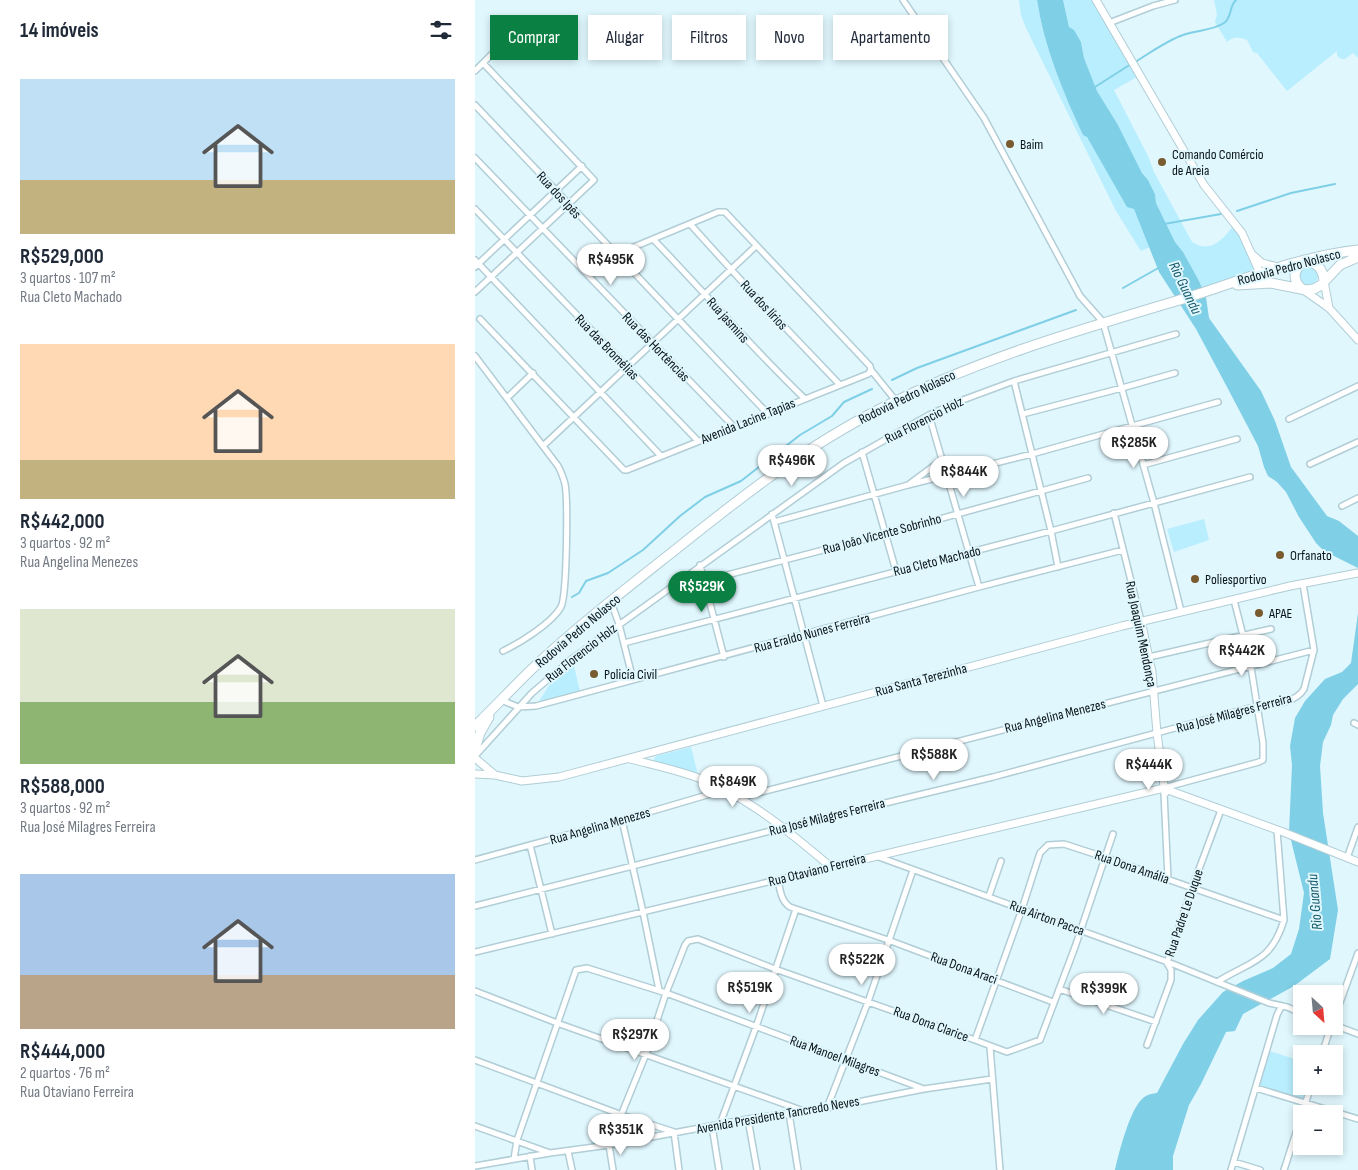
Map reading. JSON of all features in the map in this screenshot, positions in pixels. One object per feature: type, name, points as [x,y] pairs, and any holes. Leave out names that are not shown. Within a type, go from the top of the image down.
[{"type":"highway","name":"Rodovia Pedro Nolasco","points":[[475,726],[535,666],[611,602],[755,486],[843,428],[896,401],[975,365],[1103,322],[1220,287],[1278,267],[1323,255],[1358,250]]},
{"type":"highway","name":"Rodovia Pedro Nolasco","points":[[1324,281],[1340,264],[1358,257]]},
{"type":"highway","points":[[1304,260],[1313,262],[1319,267],[1324,281],[1314,289],[1302,289],[1296,282],[1294,273],[1304,260]]},
{"type":"highway","name":"Rodovia Pedro Nolasco","points":[[1220,287],[1250,283],[1271,283],[1302,289]]},
{"type":"highway","name":"Rodovia Pedro Nolasco","points":[[475,749],[480,733],[499,702]]},
{"type":"street","points":[[903,0],[984,118],[1080,296],[1103,322],[1154,503],[1181,611]]},
{"type":"street","points":[[1096,0],[1204,185],[1239,228],[1260,273],[1271,283]]},
{"type":"street","points":[[1109,23],[1153,6],[1175,0]]},
{"type":"street","points":[[475,70],[490,56]]},
{"type":"street","points":[[475,292],[594,180],[483,63]]},
{"type":"street","name":"Rua dos Ipês","points":[[475,105],[769,414]]},
{"type":"street","name":"Rua das Hortências","points":[[475,158],[733,427]]},
{"type":"street","points":[[582,166],[476,264],[491,277],[661,456]]},
{"type":"street","name":"Rua das Bromélias","points":[[475,209],[698,441]]},
{"type":"street","points":[[617,254],[724,211],[870,366],[871,370],[896,401]]},
{"type":"street","name":"Rua dos lírios","points":[[689,224],[840,385]]},
{"type":"street","name":"Rua jasmins","points":[[653,239],[705,293],[745,339],[805,399]]},
{"type":"street","points":[[543,446],[756,246]]},
{"type":"street","points":[[1249,251],[1262,263],[1278,267]]},
{"type":"street","points":[[1324,281],[1329,308]]},
{"type":"street","points":[[1302,289],[1329,308],[1358,340]]},
{"type":"street","points":[[480,319],[574,417]]},
{"type":"street","name":"Rua Florencio Holz","points":[[475,757],[518,707],[561,667],[700,565],[862,452],[929,415],[960,401],[1013,382],[1176,334]]},
{"type":"street","points":[[475,356],[558,466],[565,484],[567,509],[562,604],[551,618],[521,642],[503,651]]},
{"type":"street","name":"Avenida Lacine Tapias","points":[[574,417],[625,470],[629,470],[867,374],[871,370]]},
{"type":"street","points":[[1023,414],[1175,372]]},
{"type":"street","points":[[507,398],[533,373]]},
{"type":"street","points":[[1013,382],[1023,414],[1058,567]]},
{"type":"street","points":[[1289,419],[1358,387]]},
{"type":"street","points":[[774,522],[1032,454],[1218,402]]},
{"type":"street","points":[[929,415],[979,587]]},
{"type":"street","points":[[1143,465],[1237,439]]},
{"type":"street","points":[[1310,464],[1358,442]]},
{"type":"street","points":[[862,452],[896,571]]},
{"type":"street","points":[[909,485],[943,460]]},
{"type":"street","name":"Rua Cleto Machado","points":[[624,643],[1250,477]]},
{"type":"street","name":"Rua João Vicente Sobrinho","points":[[704,581],[1088,478]]},
{"type":"street","points":[[1343,506],[1358,498]]},
{"type":"street","name":"Rua Joaquim Mendonça","points":[[1114,513],[1149,657],[1164,789],[1168,879]]},
{"type":"street","points":[[772,514],[823,706]]},
{"type":"street","name":"Rua Eraldo Nunes Ferreira","points":[[499,702],[518,707],[536,706],[1123,550]]},
{"type":"street","points":[[700,565],[724,657]]},
{"type":"street","name":"Rua Santa Terezinha","points":[[475,774],[495,775],[522,781],[543,780],[630,759],[1181,611],[1358,573]]},
{"type":"street","name":"Rua José Milagres Ferreira","points":[[475,906],[782,828],[993,777],[1257,706],[1292,700],[1301,694],[1306,684],[1314,650],[1303,584]]},
{"type":"street","points":[[1234,600],[1251,667],[1257,706]]},
{"type":"street","points":[[611,602],[619,624],[633,680]]},
{"type":"street","points":[[1149,657],[1271,629]]},
{"type":"street","name":"Rua Angelina Menezes","points":[[738,798],[1314,650]]},
{"type":"street","name":"Rua Otaviano Ferreira","points":[[475,952],[1019,821],[1164,789],[1259,762],[1263,760],[1264,749],[1257,706]]},
{"type":"street","points":[[648,764],[651,753]]},
{"type":"street","points":[[475,757],[495,775]]},
{"type":"street","points":[[630,759],[700,778],[724,790],[782,828],[831,867]]},
{"type":"street","points":[[1164,789],[1280,831],[1358,862]]},
{"type":"street","name":"Rua Angelina Menezes","points":[[475,860],[724,790]]},
{"type":"street","name":"Rua Padre Le Duque","points":[[1147,1045],[1171,980],[1171,970],[1167,962],[1221,810]]},
{"type":"street","points":[[622,820],[659,990]]},
{"type":"street","points":[[1347,858],[1358,827]]},
{"type":"street","points":[[1217,982],[1264,955],[1273,946],[1280,934],[1284,920],[1280,831]]},
{"type":"street","points":[[1053,1002],[1113,834]]},
{"type":"street","name":"Rua Dona Amália","points":[[1022,909],[1040,853],[1049,845],[1064,844],[1104,856],[1284,920]]},
{"type":"street","points":[[529,845],[551,934]]},
{"type":"street","name":"Rua Airton Pacca","points":[[876,856],[1167,962],[1269,1003],[1293,1009]]},
{"type":"street","points":[[989,896],[1001,861]]},
{"type":"street","points":[[827,1108],[867,1002],[913,870]]},
{"type":"street","points":[[720,1124],[756,1027],[796,909],[785,904],[777,880]]},
{"type":"street","name":"Rua Dona Araci","points":[[796,909],[888,940],[1053,1002]]},
{"type":"street","points":[[975,1040],[1022,909]]},
{"type":"street","name":"Rua Dona Clarice","points":[[666,993],[685,945],[689,941],[698,939],[775,969],[1007,1052],[1037,1042],[1042,1036],[1053,1002]]},
{"type":"street","points":[[1343,994],[1358,953]]},
{"type":"street","name":"Rua Manoel Milagres","points":[[557,1022],[576,970],[587,968],[659,990],[924,1089]]},
{"type":"street","points":[[1059,989],[1156,1022]]},
{"type":"street","points":[[475,991],[802,1111]]},
{"type":"street","points":[[613,1170],[609,1145],[646,1054],[666,993]]},
{"type":"street","points":[[1231,1170],[1281,1007]]},
{"type":"street","points":[[514,1159],[517,1140],[557,1022]]},
{"type":"street","points":[[1343,1029],[1358,1034]]},
{"type":"street","points":[[991,1047],[1000,1170]]},
{"type":"street","points":[[475,1060],[622,1115],[674,1132],[679,1170]]},
{"type":"street","name":"Avenida Presidente Tancredo Neves","points":[[475,1166],[529,1156],[609,1145],[748,1119],[827,1108],[924,1089],[992,1079]]},
{"type":"street","points":[[1256,1088],[1358,1119]]},
{"type":"street","points":[[1306,1103],[1308,1095]]},
{"type":"street","points":[[789,1112],[798,1170]]},
{"type":"street","points":[[748,1119],[757,1170]]},
{"type":"street","points":[[475,1126],[550,1153]]},
{"type":"street","points":[[712,1126],[719,1170]]},
{"type":"street","points":[[1284,1170],[1293,1142]]},
{"type":"street","points":[[568,1151],[572,1170]]},
{"type":"street","points":[[529,1156],[532,1170]]},
{"type":"street","points":[[1234,1162],[1259,1170]]},
{"type":"street","points":[[493,1163],[494,1170]]},
{"type":"shaded area","points":[[1019,0],[1037,0],[1049,52],[1083,134],[1087,137],[1134,209],[1150,247],[1141,251],[1116,211],[1026,28],[1021,15]]},
{"type":"shaded area","points":[[1063,0],[1092,0],[1137,77],[1114,90],[1148,156],[1154,172],[1192,242],[1205,247],[1210,246],[1225,236],[1233,226],[1257,272],[1203,290],[1183,252],[1175,242],[1156,203],[1155,194],[1148,180],[1142,173],[1118,125],[1097,91],[1084,58],[1081,42],[1069,27]]},
{"type":"shaded area","points":[[1214,0],[1358,0],[1358,58],[1353,53],[1345,59],[1341,59],[1337,56],[1337,51],[1287,91],[1257,53],[1253,52],[1247,40],[1237,38],[1227,42],[1215,22],[1217,14]]},
{"type":"shaded area","points":[[1308,266],[1315,269],[1318,276],[1315,283],[1308,286],[1301,283],[1298,276],[1301,269]]},
{"type":"shaded area","points":[[1204,519],[1209,540],[1174,552],[1167,529]]},
{"type":"shaded area","points":[[573,662],[580,691],[537,704],[552,681]]},
{"type":"shaded area","points":[[691,747],[698,775],[652,763],[656,756]]},
{"type":"shaded area","points":[[1269,1051],[1293,1058],[1293,1095],[1306,1095],[1304,1101],[1258,1086]]},
{"type":"shaded area","points":[[599,1115],[613,1120],[605,1142],[591,1144]]},
{"type":"water","name":"Rio Guandu","points":[[1037,0],[1063,0],[1069,27],[1074,30],[1081,42],[1084,58],[1097,91],[1118,125],[1142,173],[1148,180],[1155,194],[1156,203],[1175,242],[1183,252],[1199,281],[1206,297],[1209,318],[1261,391],[1275,421],[1291,467],[1327,516],[1339,521],[1358,536],[1358,568],[1324,551],[1316,543],[1286,492],[1268,476],[1258,446],[1227,387],[1196,329],[1159,272],[1134,209],[1127,207],[1087,137],[1083,135],[1049,52]]},
{"type":"water","name":"Rio Guandu","points":[[1358,613],[1358,684],[1343,699],[1333,715],[1331,725],[1323,742],[1320,766],[1323,813],[1338,910],[1330,959],[1293,987],[1243,1014],[1235,1031],[1226,1032],[1189,1105],[1173,1156],[1173,1170],[1115,1170],[1134,1111],[1143,1098],[1157,1093],[1198,1020],[1223,992],[1273,968],[1291,954],[1299,929],[1304,893],[1289,832],[1292,765],[1290,746],[1295,718],[1305,701],[1325,679],[1342,672],[1351,663]]},
{"type":"waterway","points":[[1135,62],[1164,44],[1188,33],[1214,28],[1224,23],[1227,21],[1232,5],[1236,0]]},
{"type":"waterway","points":[[1095,87],[1131,64]]},
{"type":"waterway","points":[[1237,211],[1291,193],[1335,184]]},
{"type":"waterway","points":[[1164,224],[1221,214]]},
{"type":"waterway","name":"Rio Guandu","points":[[1123,288],[1160,267]]},
{"type":"waterway","points":[[892,380],[917,368],[1076,310]]},
{"type":"waterway","points":[[572,597],[579,593],[586,581],[608,573],[643,550],[680,516],[705,497],[741,481],[800,435],[832,416],[844,402],[872,389]]},
{"type":"place","name":"Baim","points":[[1010,144]]},
{"type":"place","name":"Comando Comércio de Areia","points":[[1162,162]]},
{"type":"place","name":"Orfanato","points":[[1280,555]]},
{"type":"place","name":"Poliesportivo","points":[[1195,579]]},
{"type":"place","name":"APAE","points":[[1259,613]]},
{"type":"place","name":"Policía Civil","points":[[594,674]]}]
